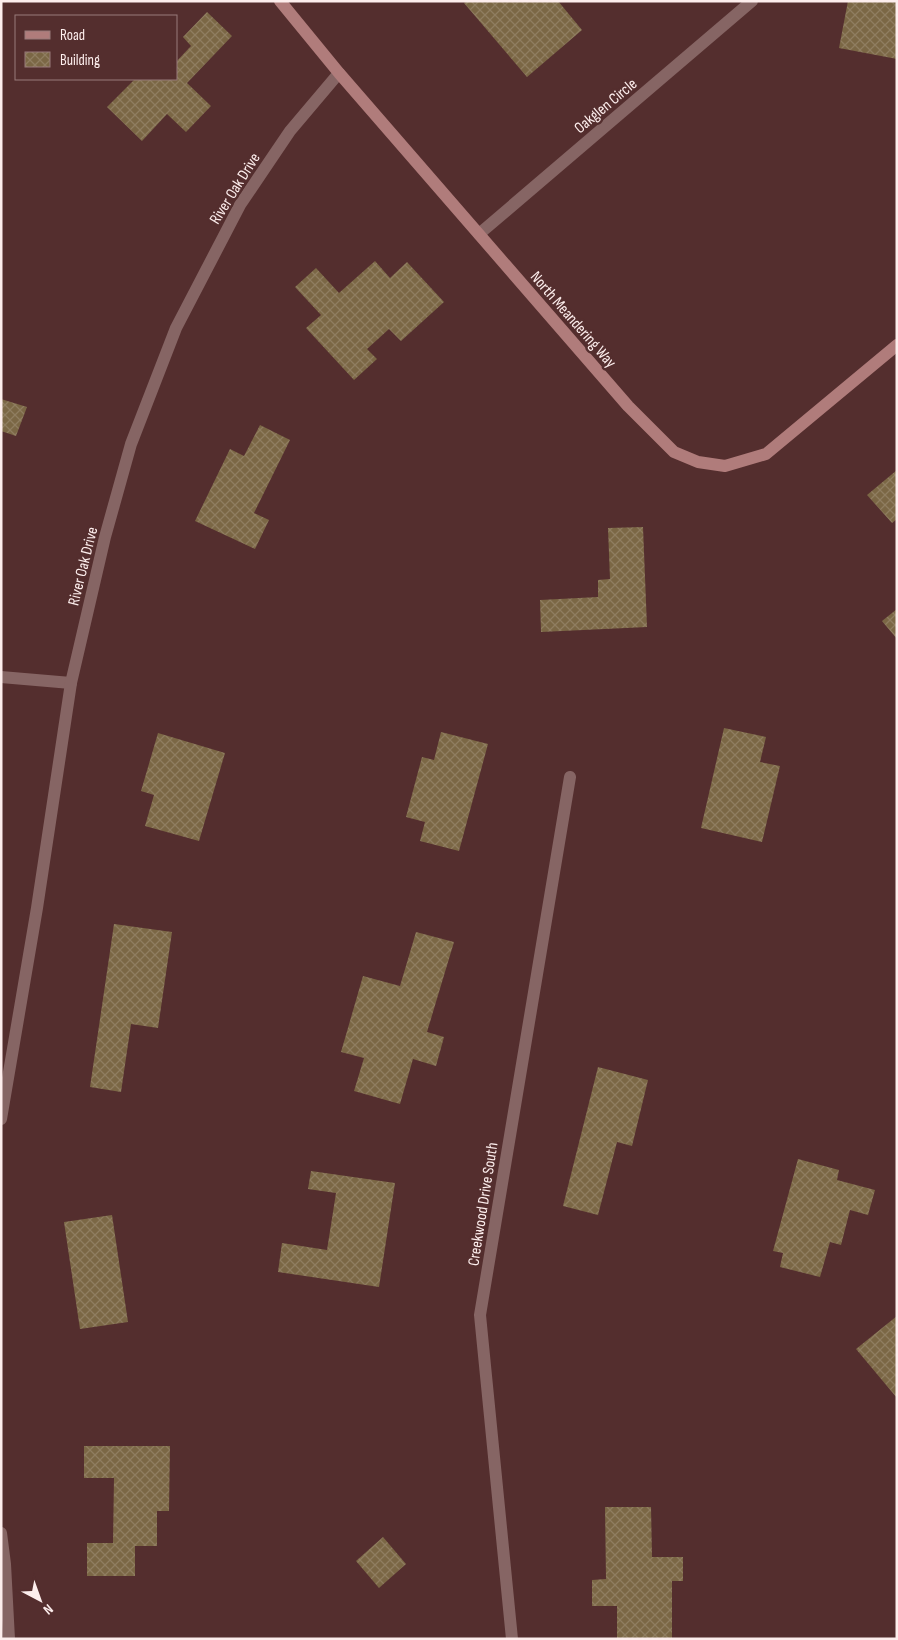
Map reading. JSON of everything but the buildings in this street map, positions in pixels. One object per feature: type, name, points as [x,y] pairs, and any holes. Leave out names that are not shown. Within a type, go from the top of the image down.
[{"type":"street","name":"North Meandering Way","points":[[280,1],[339,73],[628,406],[674,452],[698,462],[725,466],[766,454],[897,345]]},
{"type":"street","name":"Oakglen Circle","points":[[478,234],[752,1]]},
{"type":"street","name":"River Oak Drive","points":[[1,1119],[37,908],[71,684],[105,537],[131,444],[176,328],[240,205],[290,131],[339,73]]},
{"type":"street","points":[[1,677],[71,684]]},
{"type":"street","name":"Creekwood Drive South","points":[[512,1639],[480,1315],[570,777]]},
{"type":"street","points":[[1,1533],[5,1564],[9,1639]]}]
